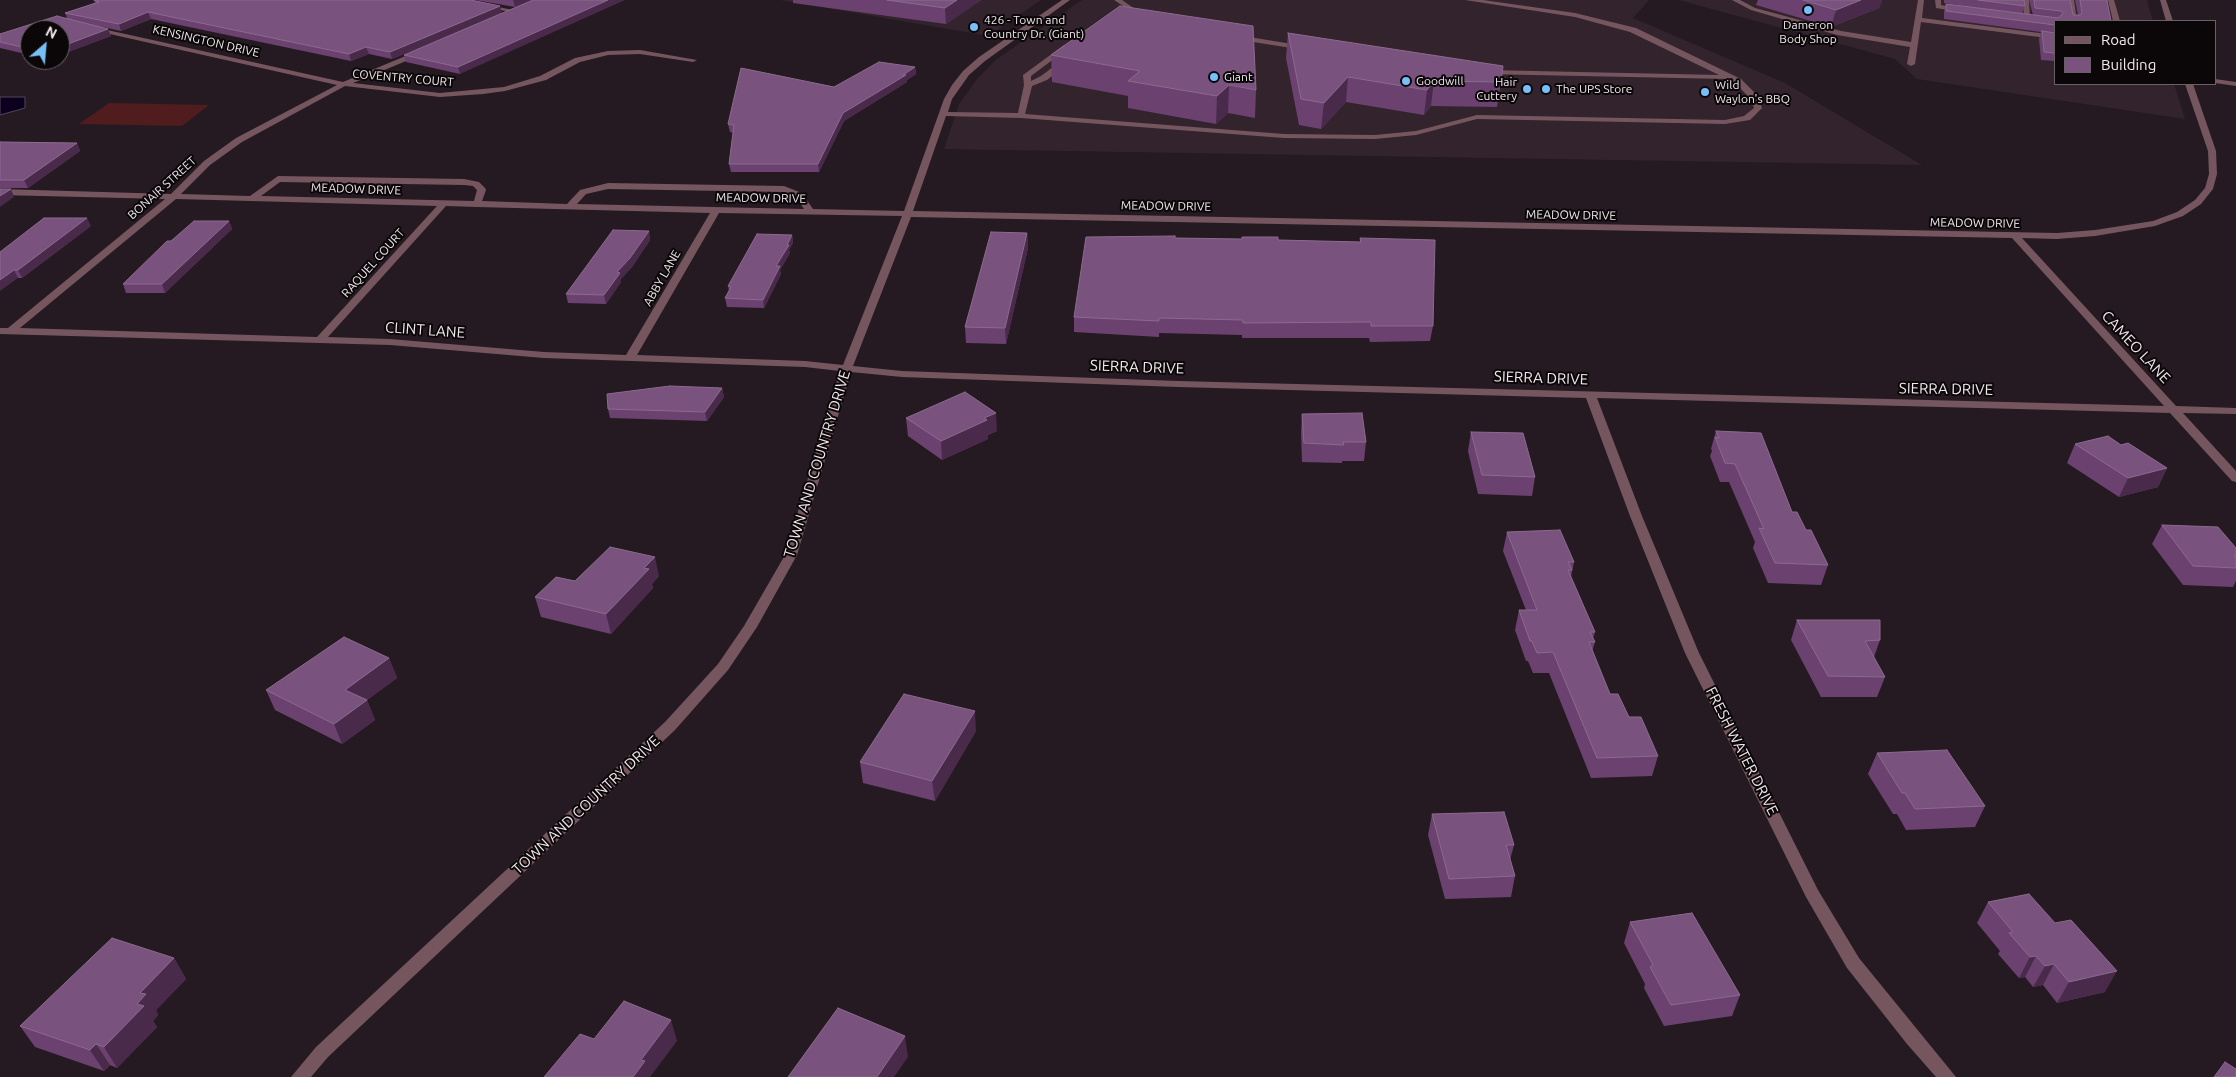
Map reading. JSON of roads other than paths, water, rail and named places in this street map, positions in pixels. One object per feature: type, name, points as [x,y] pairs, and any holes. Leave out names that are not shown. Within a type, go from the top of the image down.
[{"type":"street","points":[[452,0],[515,11]]},
{"type":"street","name":"TOWN AND COUNTRY DRIVE","points":[[300,1077],[322,1052],[670,726],[723,667],[750,627],[791,555],[847,367],[955,87],[966,73],[982,59],[1067,0]]},
{"type":"street","points":[[1117,0],[1146,18],[1132,18]]},
{"type":"street","points":[[943,114],[1021,116],[1284,136],[1375,137],[1416,133],[1467,118],[1488,116],[1725,122],[1747,118],[1758,108],[1754,97],[1743,84],[1624,26],[1576,15],[1472,0]]},
{"type":"street","points":[[1735,0],[1753,8],[1840,33],[1914,45]]},
{"type":"street","points":[[1911,64],[1921,0]]},
{"type":"street","points":[[1938,0],[1938,8],[1965,11]]},
{"type":"street","points":[[2026,0],[2028,18]]},
{"type":"street","points":[[2071,0],[2074,20]]},
{"type":"street","points":[[2112,0],[2117,20]]},
{"type":"street","points":[[2163,0],[2170,20]]},
{"type":"street","points":[[497,19],[524,8]]},
{"type":"street","points":[[2019,17],[2037,20]]},
{"type":"street","points":[[1918,20],[2054,37]]},
{"type":"street","name":"KENSINGTON DRIVE","points":[[82,25],[344,84]]},
{"type":"street","points":[[1224,35],[1316,50]]},
{"type":"street","points":[[1021,116],[1028,85],[1027,75],[1074,40]]},
{"type":"street","name":"BONAIR STREET","points":[[5,331],[174,196],[207,163],[239,140],[344,84],[425,50]]},
{"type":"street","name":"COVENTRY COURT","points":[[344,84],[430,94],[461,94],[526,84],[578,60],[608,53],[640,52],[692,60]]},
{"type":"street","points":[[1028,85],[1044,78],[1070,59]]},
{"type":"street","points":[[1480,71],[1731,78]]},
{"type":"street","points":[[2216,81],[2236,84]]},
{"type":"street","name":"MEADOW DRIVE","points":[[0,192],[716,210],[2057,236],[2124,230],[2155,223],[2180,214],[2198,202],[2209,188],[2214,174],[2212,151],[2189,85]]},
{"type":"street","points":[[253,198],[278,180],[464,182],[476,184],[482,190],[477,204]]},
{"type":"street","points":[[570,206],[583,192],[608,186],[784,189],[799,195],[810,211]]},
{"type":"street","name":"RAQUEL COURT","points":[[321,339],[444,203]]},
{"type":"street","name":"ABBY LANE","points":[[629,359],[716,210]]},
{"type":"street","name":"CAMEO LANE","points":[[2015,236],[2236,478]]},
{"type":"street","name":"CLINT LANE","points":[[5,331],[321,339],[629,359],[847,367]]},
{"type":"street","name":"SIERRA DRIVE","points":[[847,367],[912,374],[1590,395],[2236,411]]},
{"type":"street","name":"FRESH WATER DRIVE","points":[[1590,395],[1636,516],[1692,653],[1812,893],[1854,963],[1913,1040],[1947,1077]]},
{"type":"place","name":"Dameron Body Shop","points":[[1808,10]]},
{"type":"place","name":"426 - Town and Country Dr. (Giant)","points":[[974,27]]},
{"type":"place","name":"Giant","points":[[1214,77]]},
{"type":"place","name":"Goodwill","points":[[1406,81]]},
{"type":"place","name":"Hair Cuttery","points":[[1527,89]]},
{"type":"place","name":"The UPS Store","points":[[1546,89]]},
{"type":"place","name":"Wild Waylon's BBQ","points":[[1705,92]]}]
